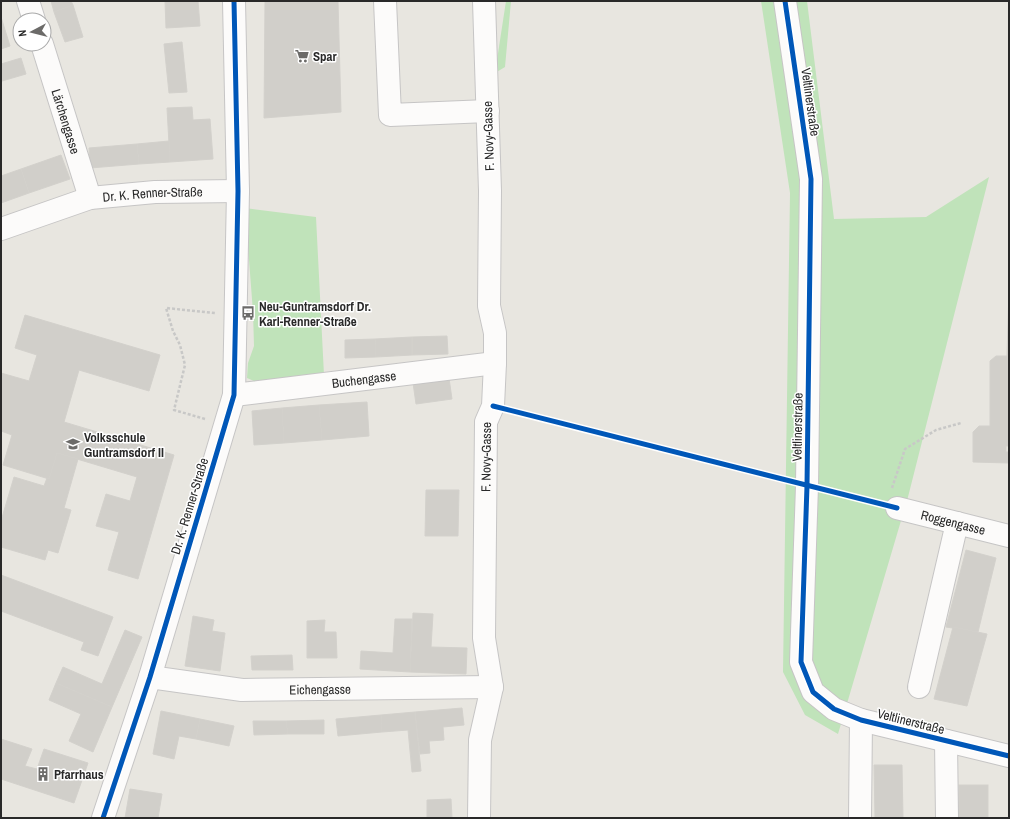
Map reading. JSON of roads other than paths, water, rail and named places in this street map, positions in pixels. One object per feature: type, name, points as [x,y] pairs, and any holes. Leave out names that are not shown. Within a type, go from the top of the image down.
[{"type":"street","points":[[28,1],[31,12]]},
{"type":"street","points":[[234,1],[238,191]]},
{"type":"street","points":[[385,1],[390,115],[488,111]]},
{"type":"street","name":"F. Novy-Gasse","points":[[479,818],[480,740],[492,686],[484,638],[484,614],[486,422],[493,406],[495,363],[494,334],[489,306],[490,191],[484,1]]},
{"type":"street","name":"Veltlinerstraße","points":[[785,1],[811,179],[807,486],[802,662],[813,692],[834,709],[861,720],[1009,756]]},
{"type":"street","name":"Lärchengasse","points":[[44,52],[90,198]]},
{"type":"street","name":"Dr. K. Renner-Straße","points":[[1,229],[90,198],[155,192],[238,191],[234,395],[150,677],[103,818]]},
{"type":"street","name":"Buchengasse","points":[[234,395],[495,363]]},
{"type":"street","name":"Roggengasse","points":[[894,500],[957,524],[1009,536]]},
{"type":"street","points":[[920,687],[957,524]]},
{"type":"street","name":"Eichengasse","points":[[150,677],[242,690],[492,686]]},
{"type":"street","points":[[860,818],[861,720]]},
{"type":"street","points":[[946,741],[947,818]]},
{"type":"place","name":"Spar","points":[[302,56]]},
{"type":"place","name":"Neu-Guntramsdorf Dr. Karl-Renner-Straße","points":[[248,313]]},
{"type":"place","name":"Volksschule Guntramsdorf II","points":[[73,444]]},
{"type":"place","name":"Pfarrhaus","points":[[43,774]]}]
